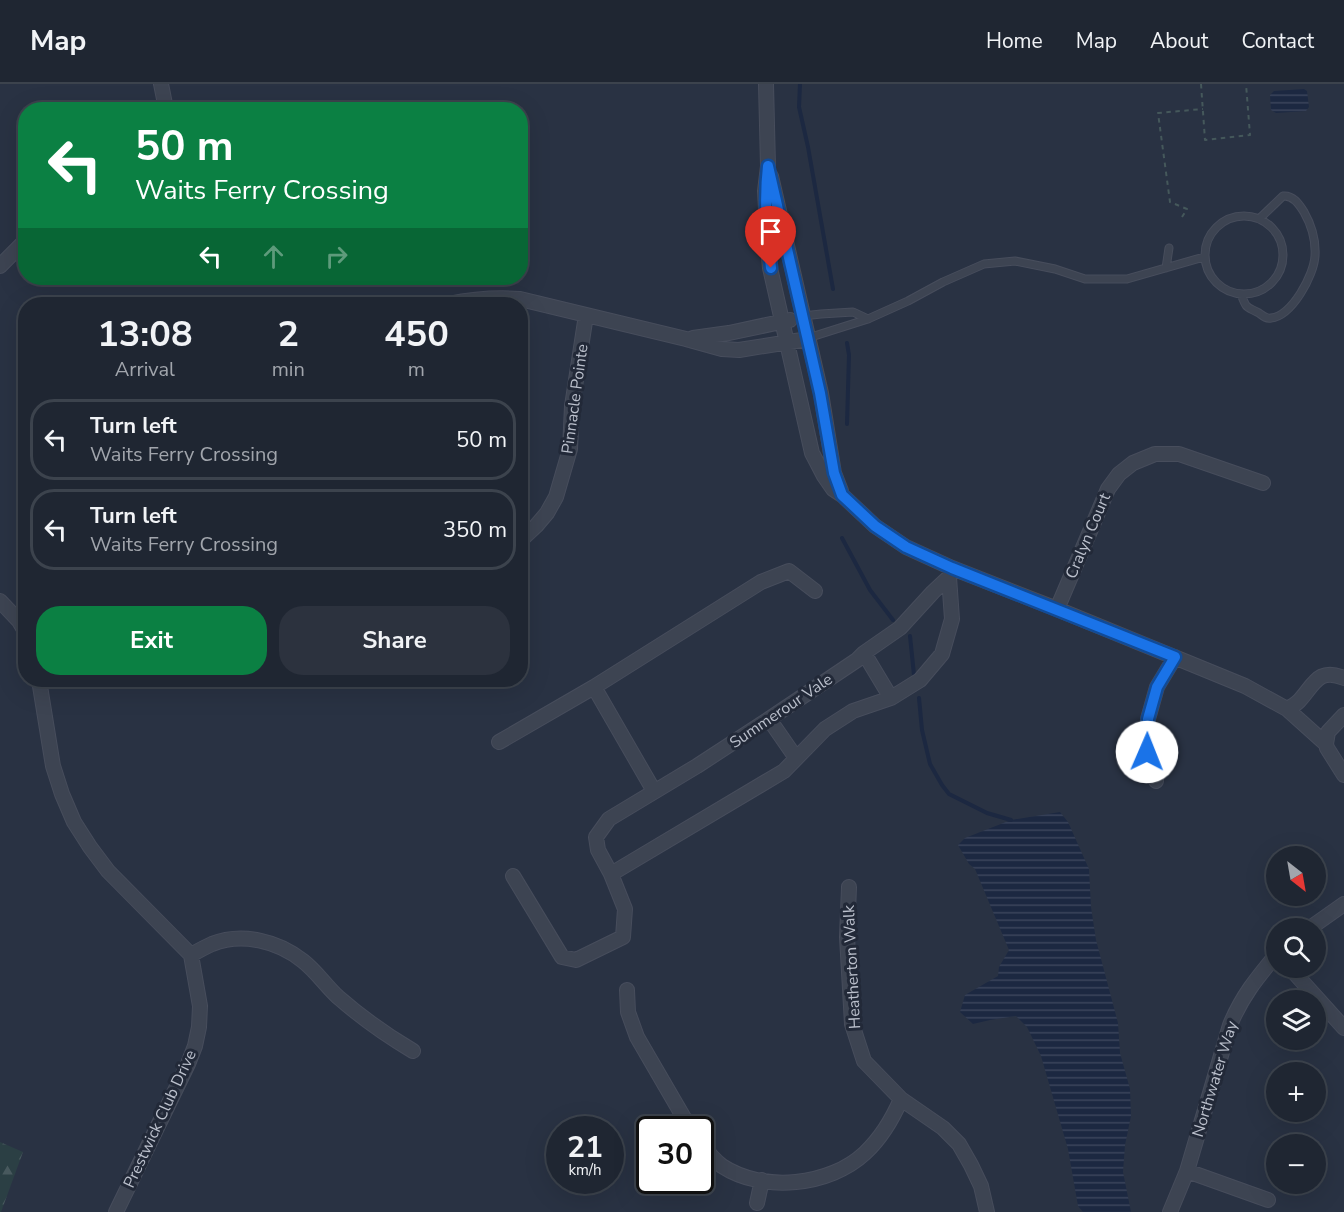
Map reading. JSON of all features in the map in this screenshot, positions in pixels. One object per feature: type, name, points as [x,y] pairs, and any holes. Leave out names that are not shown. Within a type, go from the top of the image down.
[{"type":"street","points":[[161,84],[165,102]]},
{"type":"street","points":[[766,84],[768,166],[765,191],[771,268],[812,453],[833,489],[875,526],[950,573],[1057,609],[1245,686],[1287,709],[1326,744]]},
{"type":"street","points":[[768,166],[820,393],[834,473],[842,495]]},
{"type":"street","points":[[0,266],[18,248]]},
{"type":"street","points":[[528,301],[722,349],[739,350],[808,339]]},
{"type":"street","name":"Pinnacle Pointe","points":[[528,534],[547,513],[556,497],[570,449],[572,406],[586,315]]},
{"type":"street","points":[[686,339],[729,333],[803,316]]},
{"type":"street","name":"Cralyn Court","points":[[1057,609],[1108,489],[1119,474],[1133,463],[1155,454],[1179,454],[1263,483]]},
{"type":"street","points":[[499,742],[594,687],[760,582],[789,572],[815,591]]},
{"type":"street","points":[[513,876],[562,957],[576,960],[623,937],[625,909],[611,874],[784,771],[825,729],[853,711],[891,698],[920,680],[942,654],[952,618],[950,573]]},
{"type":"street","name":"Summerour Vale","points":[[611,874],[598,850],[596,837],[609,819],[769,720],[857,660],[900,628],[950,573]]},
{"type":"street","points":[[0,601],[18,620]]},
{"type":"street","points":[[864,653],[891,698]]},
{"type":"street","points":[[1156,781],[1147,752],[1148,719],[1157,687],[1175,657]]},
{"type":"street","points":[[1287,709],[1297,703],[1321,676],[1333,674],[1344,678]]},
{"type":"street","points":[[40,687],[54,766],[62,794],[74,822],[108,871],[191,955],[213,944],[234,939],[256,939],[280,946],[304,961],[335,995],[360,1017],[413,1051]]},
{"type":"street","points":[[594,687],[654,791]]},
{"type":"street","points":[[1344,715],[1328,732],[1326,744],[1326,748],[1344,775]]},
{"type":"street","points":[[769,720],[796,758]]},
{"type":"street","name":"Heatherton Walk","points":[[849,887],[847,937],[852,1024],[864,1061],[901,1100],[943,1128],[959,1144],[981,1186],[987,1212]]},
{"type":"street","points":[[1324,918],[1344,904]]},
{"type":"street","name":"Prestwick Club Drive","points":[[116,1212],[195,1046],[200,1006],[191,955]]},
{"type":"street","name":"Northwater Way","points":[[1170,1212],[1187,1171],[1237,1007],[1266,967]]},
{"type":"street","points":[[1299,978],[1344,1028]]},
{"type":"street","points":[[627,990],[628,1012],[637,1037],[683,1116]]},
{"type":"street","points":[[714,1157],[721,1165],[739,1174],[762,1180],[785,1183],[826,1176],[864,1155],[880,1138],[901,1100]]},
{"type":"street","points":[[1187,1171],[1268,1200]]},
{"type":"street","points":[[757,1203],[762,1180]]},
{"type":"lane","points":[[1241,294],[1244,303],[1252,311],[1271,319],[1279,316],[1295,301],[1314,268],[1314,237],[1307,217],[1295,200],[1287,195],[1283,196],[1259,219]]},
{"type":"lane","points":[[1251,216],[1259,219],[1267,223],[1279,236],[1283,262],[1270,285],[1254,293],[1228,292],[1209,274],[1204,257],[1208,240],[1218,226],[1233,217],[1251,216]]},
{"type":"lane","points":[[1166,268],[1169,248]]},
{"type":"lane","points":[[808,339],[868,320],[984,264],[1016,261],[1055,269],[1086,279],[1127,279],[1204,257]]},
{"type":"lane","points":[[803,316],[853,312],[868,320]]},
{"type":"path","points":[[1201,84],[1205,140],[1250,135],[1246,84]]},
{"type":"path","points":[[1182,217],[1188,209],[1170,202],[1158,113],[1203,108]]},
{"type":"green space","points":[[0,1142],[23,1152],[1,1212],[0,1212]]},
{"type":"water","points":[[1304,89],[1307,91],[1309,107],[1306,111],[1276,113],[1271,110],[1270,95],[1274,91]]},
{"type":"water","points":[[1060,812],[1068,822],[1089,869],[1096,940],[1118,1023],[1120,1053],[1130,1089],[1131,1116],[1125,1145],[1123,1172],[1131,1212],[1083,1212],[1078,1206],[1068,1149],[1041,1056],[1027,1027],[1016,1016],[973,1024],[960,1012],[965,995],[998,976],[999,967],[1009,950],[975,869],[969,864],[958,845],[965,838],[1011,820]]},
{"type":"waterway","points":[[800,84],[799,107],[833,289]]},
{"type":"waterway","points":[[847,343],[849,355],[847,424]]},
{"type":"waterway","points":[[842,538],[870,590],[893,620]]},
{"type":"waterway","points":[[910,636],[914,675]]},
{"type":"waterway","points":[[919,698],[922,730],[930,764],[942,785],[949,794],[987,813],[1011,820]]},
{"type":"route","points":[[771,268],[765,191],[768,166],[820,393],[834,473],[842,495],[875,526],[906,547],[952,568],[1175,657],[1157,687],[1148,719],[1147,752]]}]
